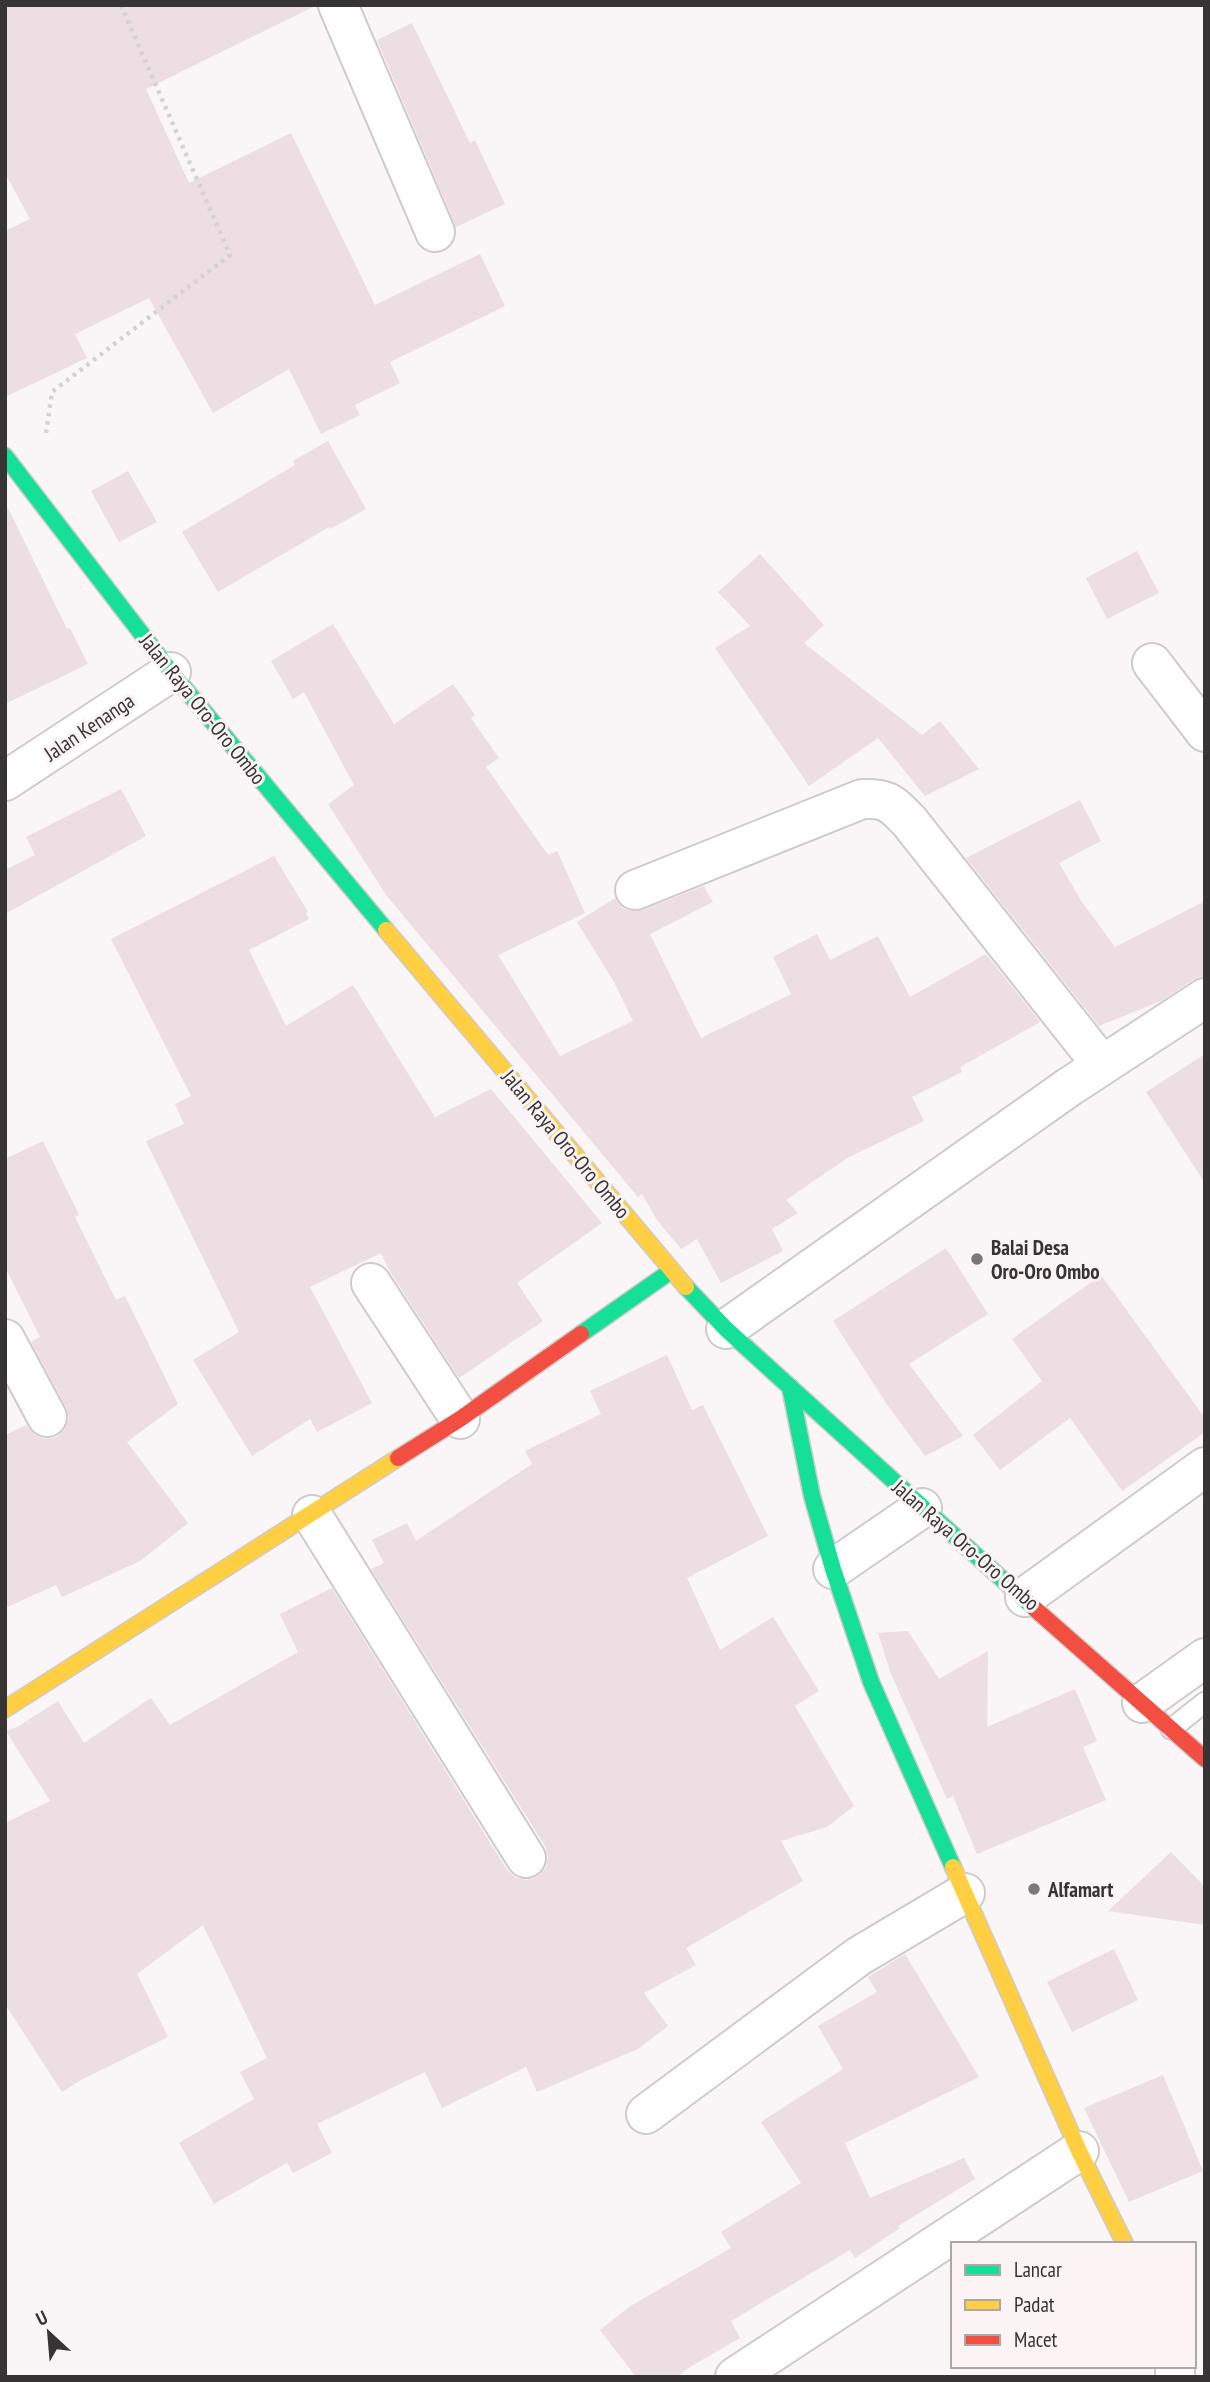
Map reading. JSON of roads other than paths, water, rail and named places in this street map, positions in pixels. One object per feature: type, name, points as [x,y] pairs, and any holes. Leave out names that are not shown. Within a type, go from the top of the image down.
[{"type":"main road","name":"Jalan Raya Oro-Oro Ombo","points":[[5,456],[171,672],[671,1270],[726,1329],[922,1508],[1205,1759]]},
{"type":"main road","points":[[5,1709],[460,1419],[671,1270]]},
{"type":"main road","points":[[790,1387],[812,1496],[871,1682],[1079,2151],[1124,2242]]},
{"type":"street","points":[[338,5],[435,232]]},
{"type":"street","points":[[1152,663],[1205,732]]},
{"type":"street","name":"Jalan Kenanga","points":[[5,781],[171,672]]},
{"type":"street","points":[[635,890],[862,799],[881,798],[893,805],[909,821],[1101,1065]]},
{"type":"street","points":[[726,1329],[1101,1065],[1205,998]]},
{"type":"street","points":[[371,1283],[460,1419]]},
{"type":"street","points":[[5,1339],[47,1417]]},
{"type":"street","points":[[1025,1597],[1205,1467]]},
{"type":"street","points":[[833,1569],[922,1508]]},
{"type":"street","points":[[312,1514],[526,1858]]},
{"type":"street","points":[[1142,1703],[1205,1658]]},
{"type":"street","points":[[646,2114],[859,1956],[965,1893]]},
{"type":"street","points":[[735,2377],[1079,2151]]},
{"type":"lane","points":[[1171,1729],[1205,1702]]},
{"type":"place","name":"Balai Desa Oro-Oro Ombo","points":[[977,1259]]},
{"type":"place","name":"Alfamart","points":[[1034,1889]]}]
